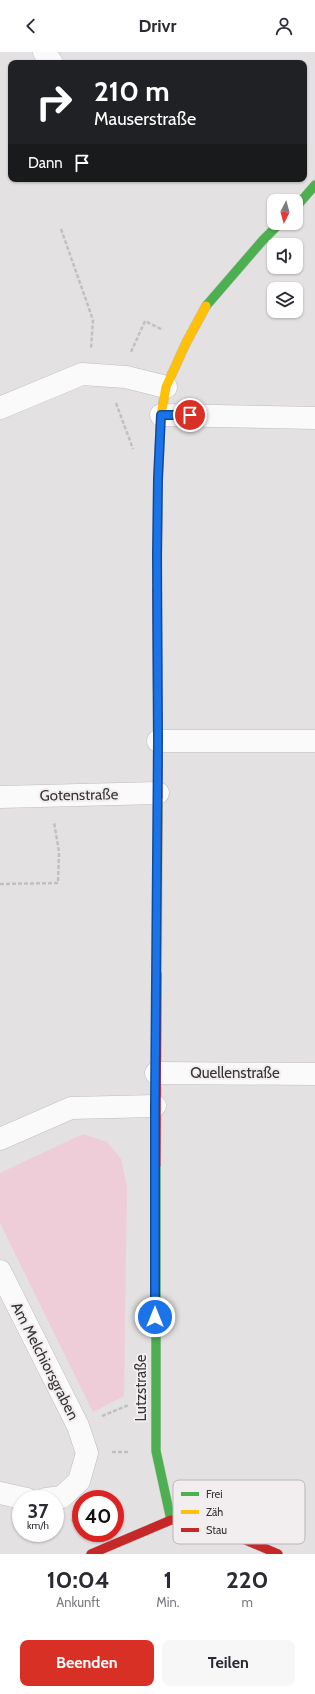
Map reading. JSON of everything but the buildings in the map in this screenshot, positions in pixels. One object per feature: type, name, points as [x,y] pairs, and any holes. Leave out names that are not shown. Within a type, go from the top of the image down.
[{"type":"street","points":[[303,199],[315,185]]},
{"type":"street","name":"Lutzstraße","points":[[171,1520],[156,1451],[155,1393],[158,479],[161,415],[166,387],[186,343],[206,306],[273,230]]},
{"type":"street","points":[[0,408],[82,374],[126,377],[166,387]]},
{"type":"street","points":[[161,415],[315,418]]},
{"type":"street","points":[[158,741],[315,741]]},
{"type":"street","name":"Gotenstraße","points":[[0,797],[158,793]]},
{"type":"street","name":"Quellenstraße","points":[[156,1073],[315,1074]]},
{"type":"street","points":[[0,1139],[71,1108],[155,1106]]},
{"type":"street","name":"Am Melchiorsgraben","points":[[0,1271],[78,1426],[87,1453]]},
{"type":"street","points":[[64,1491],[79,1481],[87,1453]]},
{"type":"street","points":[[0,1493],[12,1496]]},
{"type":"street","points":[[91,1554],[171,1520]]},
{"type":"street","points":[[255,1544],[278,1554]]},
{"type":"path","points":[[60,229],[93,320],[89,374]]},
{"type":"path","points":[[0,884],[58,883],[58,852],[54,821]]},
{"type":"path","points":[[78,1426],[155,1393]]},
{"type":"path","points":[[87,1453],[156,1451]]},
{"type":"path","points":[[64,1513],[72,1525]]},
{"type":"shaded area","points":[[83,1134],[107,1142],[121,1159],[127,1187],[124,1396],[93,1412],[0,1223],[0,1173]]},
{"type":"traffic: fast","points":[[303,199],[315,185]]},
{"type":"traffic: fast","points":[[206,306],[273,230]]},
{"type":"traffic: fast","points":[[156,1165],[156,1451],[171,1520]]},
{"type":"traffic: slow","points":[[157,589],[158,479],[161,415],[166,387],[186,343],[206,306]]},
{"type":"traffic: slow","points":[[157,974],[158,797]]},
{"type":"traffic: jam","points":[[157,589],[158,797]]},
{"type":"traffic: jam","points":[[156,1165],[157,974]]},
{"type":"traffic: jam","points":[[91,1554],[173,1520]]},
{"type":"traffic: jam","points":[[255,1544],[278,1554]]},
{"type":"route","points":[[155,1317],[158,479],[161,415],[190,415]]}]
